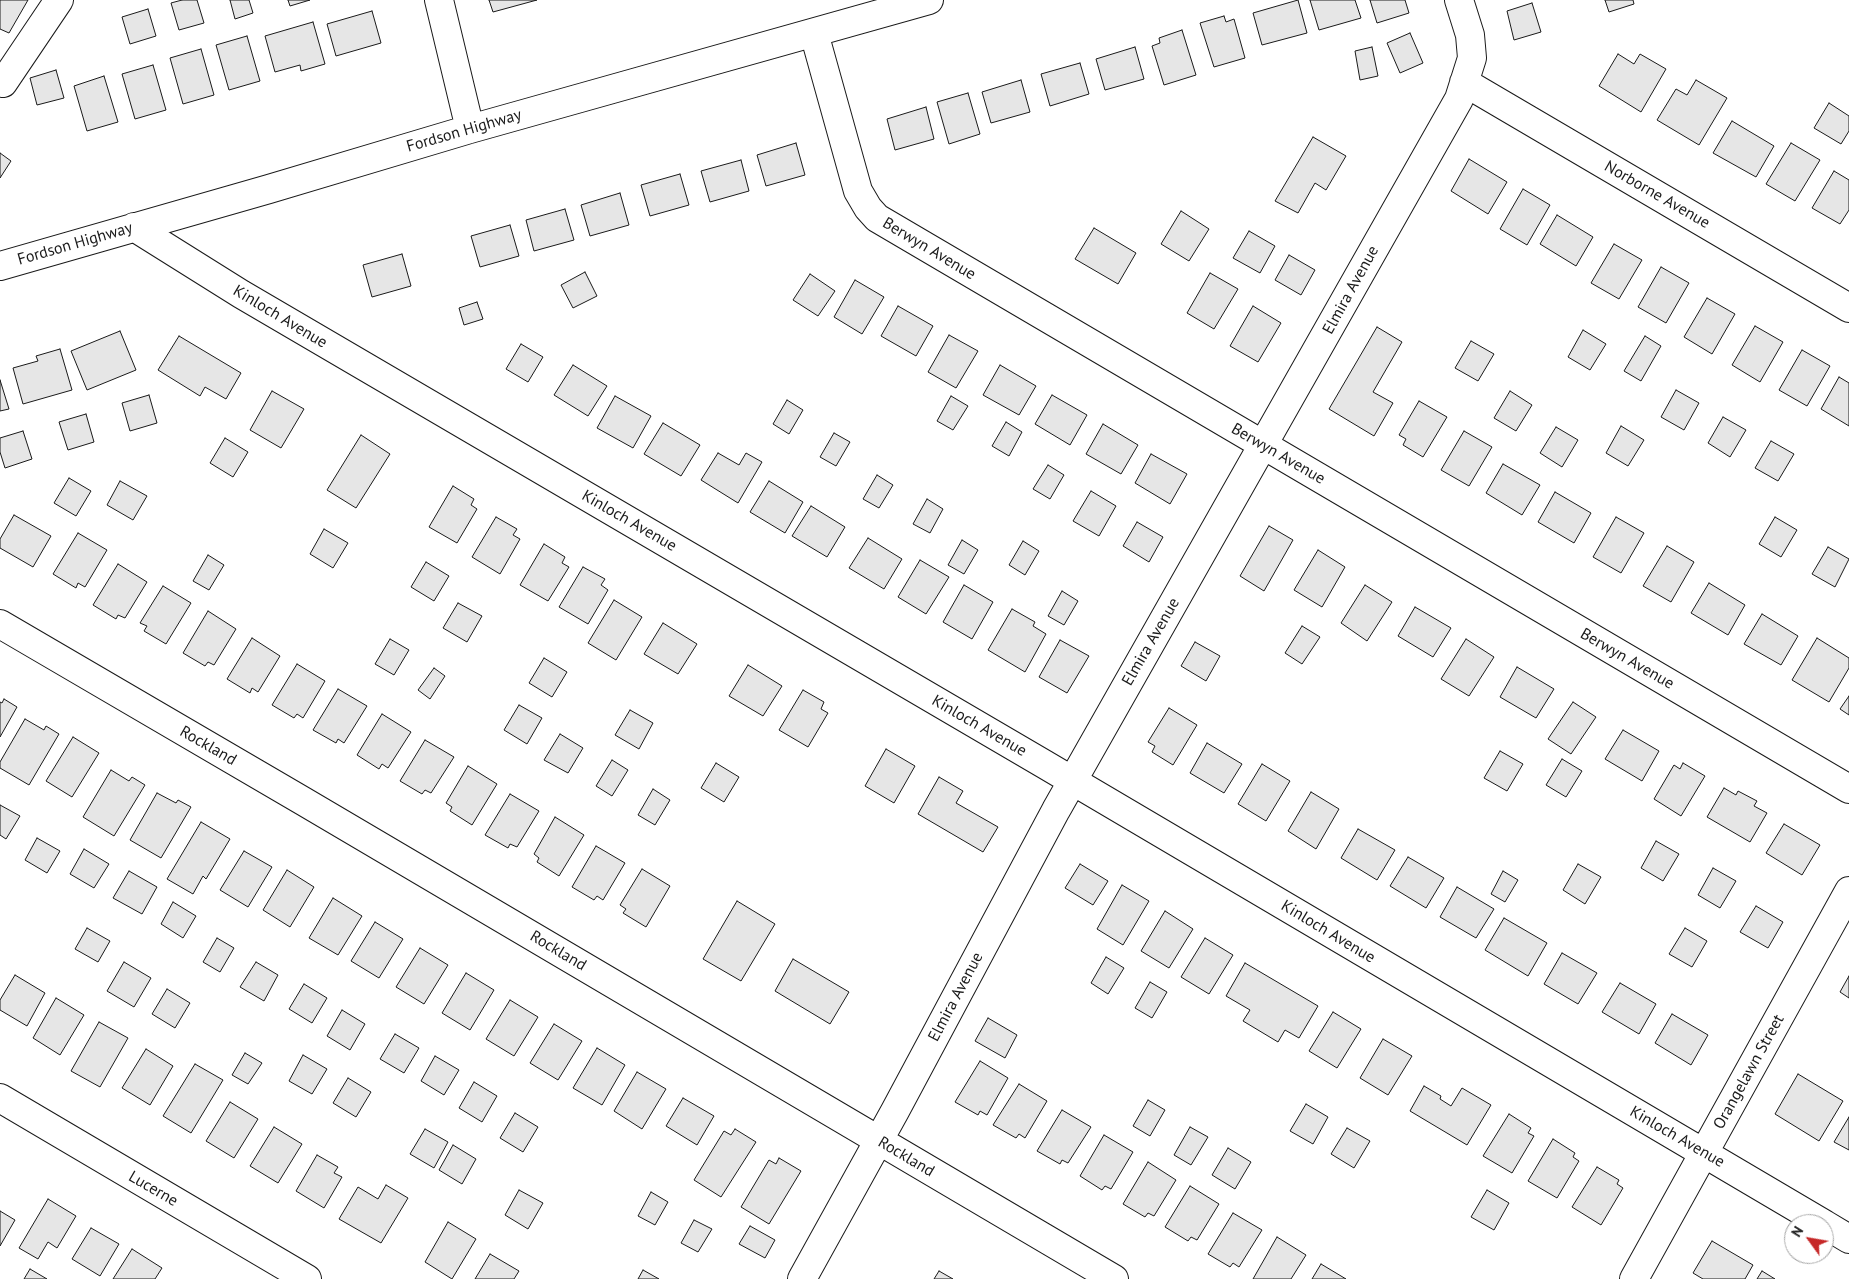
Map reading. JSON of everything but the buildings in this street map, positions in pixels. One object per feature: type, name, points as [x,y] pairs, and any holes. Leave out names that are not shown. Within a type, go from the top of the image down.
[{"type":"street","points":[[0,81],[3,83],[59,0]]},
{"type":"street","points":[[439,0],[470,129]]},
{"type":"street","name":"Fordson Highway","points":[[0,266],[470,129],[929,0]]},
{"type":"street","name":"Elmira Avenue","points":[[802,1279],[879,1141],[1072,781],[1458,99],[1472,58],[1470,36],[1459,0]]},
{"type":"street","name":"Berwyn Avenue","points":[[814,33],[858,191],[868,208],[877,218],[1849,790]]},
{"type":"street","name":"Norborne Avenue","points":[[1464,82],[1849,308]]},
{"type":"street","name":"Kinloch Avenue","points":[[134,227],[240,294],[1807,1214]]},
{"type":"street","name":"Rockland","points":[[0,624],[1114,1279]]},
{"type":"street","name":"Orangelawn Street","points":[[1634,1279],[1849,891]]},
{"type":"street","name":"Lucerne","points":[[0,1098],[307,1279]]},
{"type":"street","name":"Kinloch Avenue","points":[[1834,1230],[1849,1239]]}]
